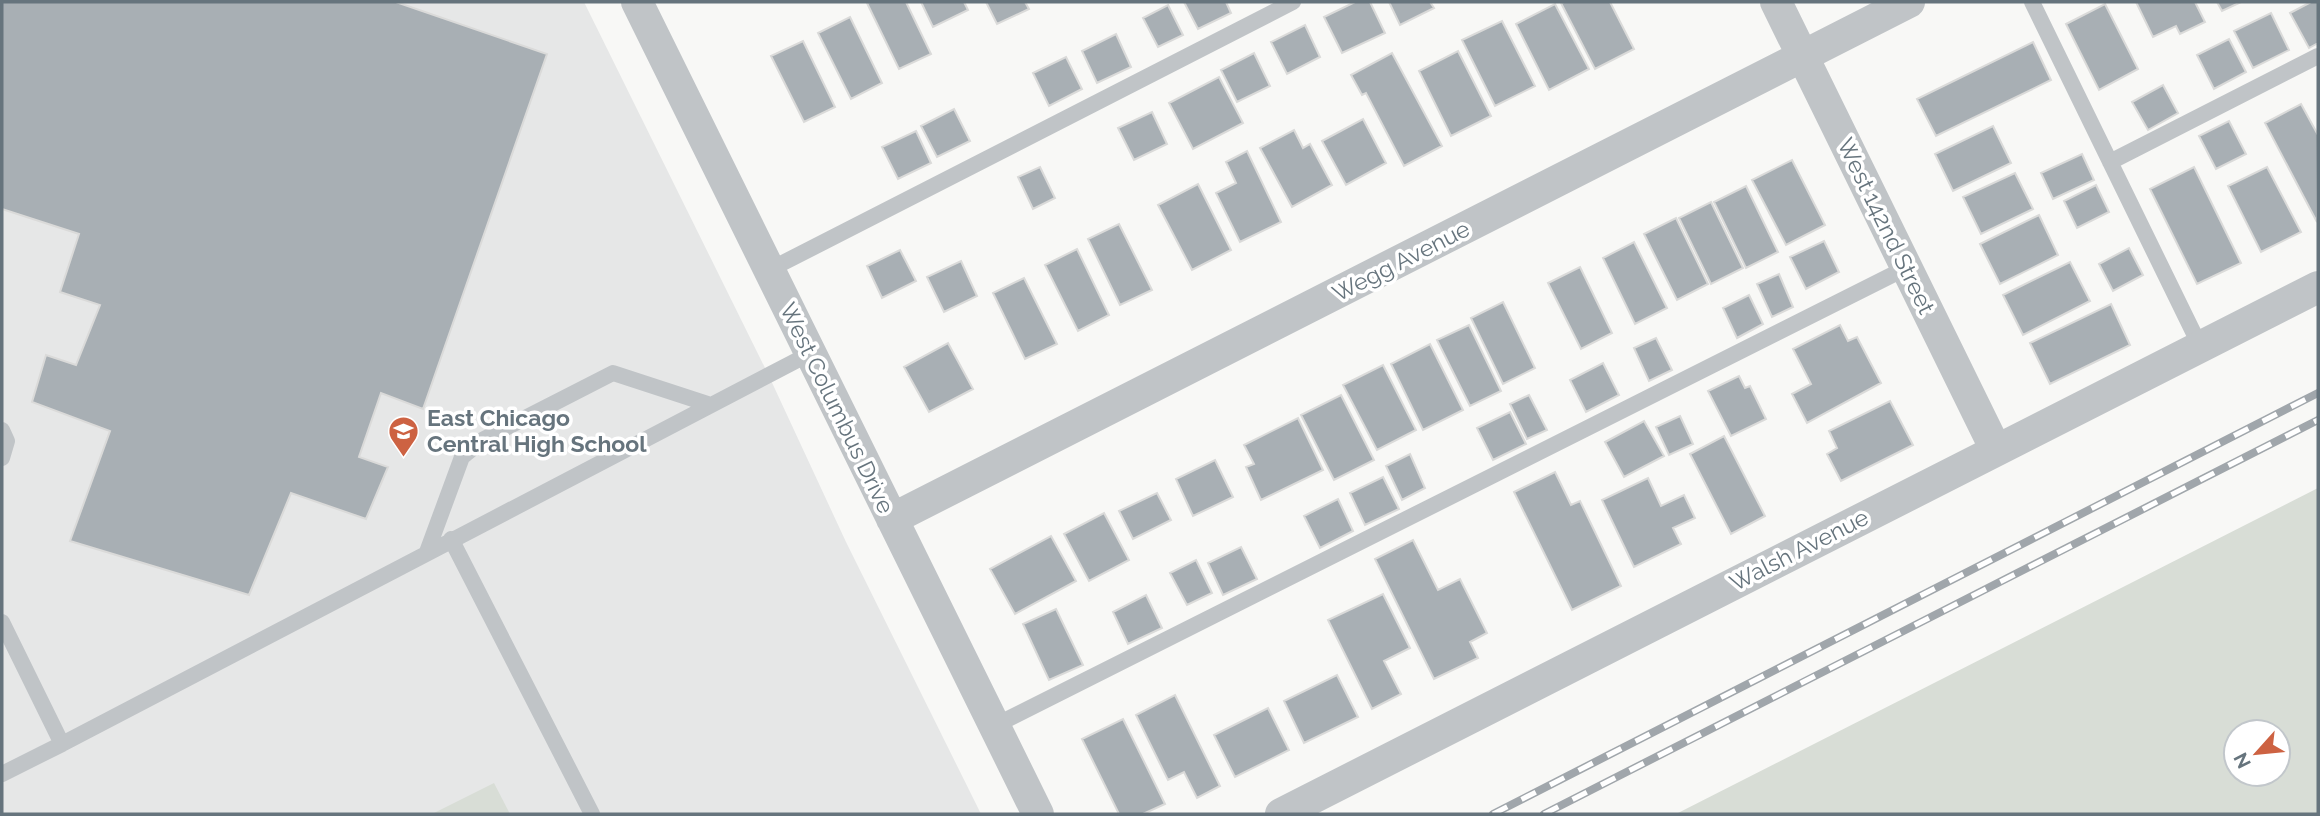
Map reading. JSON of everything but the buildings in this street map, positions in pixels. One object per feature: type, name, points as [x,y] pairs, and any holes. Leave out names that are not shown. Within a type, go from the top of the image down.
[{"type":"street","name":"West 142nd Street","points":[[1776,2],[1996,450]]},
{"type":"street","name":"Wegg Avenue","points":[[892,519],[1909,2]]},
{"type":"street","name":"West Columbus Drive","points":[[643,4],[769,270],[1038,814]]},
{"type":"street","name":"Walsh Avenue","points":[[1281,814],[2318,286]]},
{"type":"lane","points":[[769,270],[1293,2]]},
{"type":"lane","points":[[2032,2],[2200,346]]},
{"type":"lane","points":[[2110,162],[2318,56]]},
{"type":"lane","points":[[994,726],[1906,268]]},
{"type":"lane","points":[[2,774],[811,353]]},
{"type":"lane","points":[[427,552],[462,457],[484,439],[613,373],[711,405]]},
{"type":"lane","points":[[2,430],[7,441],[2,458]]},
{"type":"lane","points":[[451,539],[592,814]]},
{"type":"lane","points":[[2,622],[62,744]]},
{"type":"shaded area","name":"East Chicago Central High School","points":[[2,2],[584,2],[981,814],[2,814]]},
{"type":"shaded area","points":[[2318,488],[2318,814],[1676,814]]},
{"type":"shaded area","points":[[494,783],[510,814],[432,814]]},
{"type":"railway","points":[[1493,814],[2318,393]]},
{"type":"railway","points":[[1544,814],[2318,420]]},
{"type":"place","name":"East Chicago Central High School","points":[[404,458]]}]
